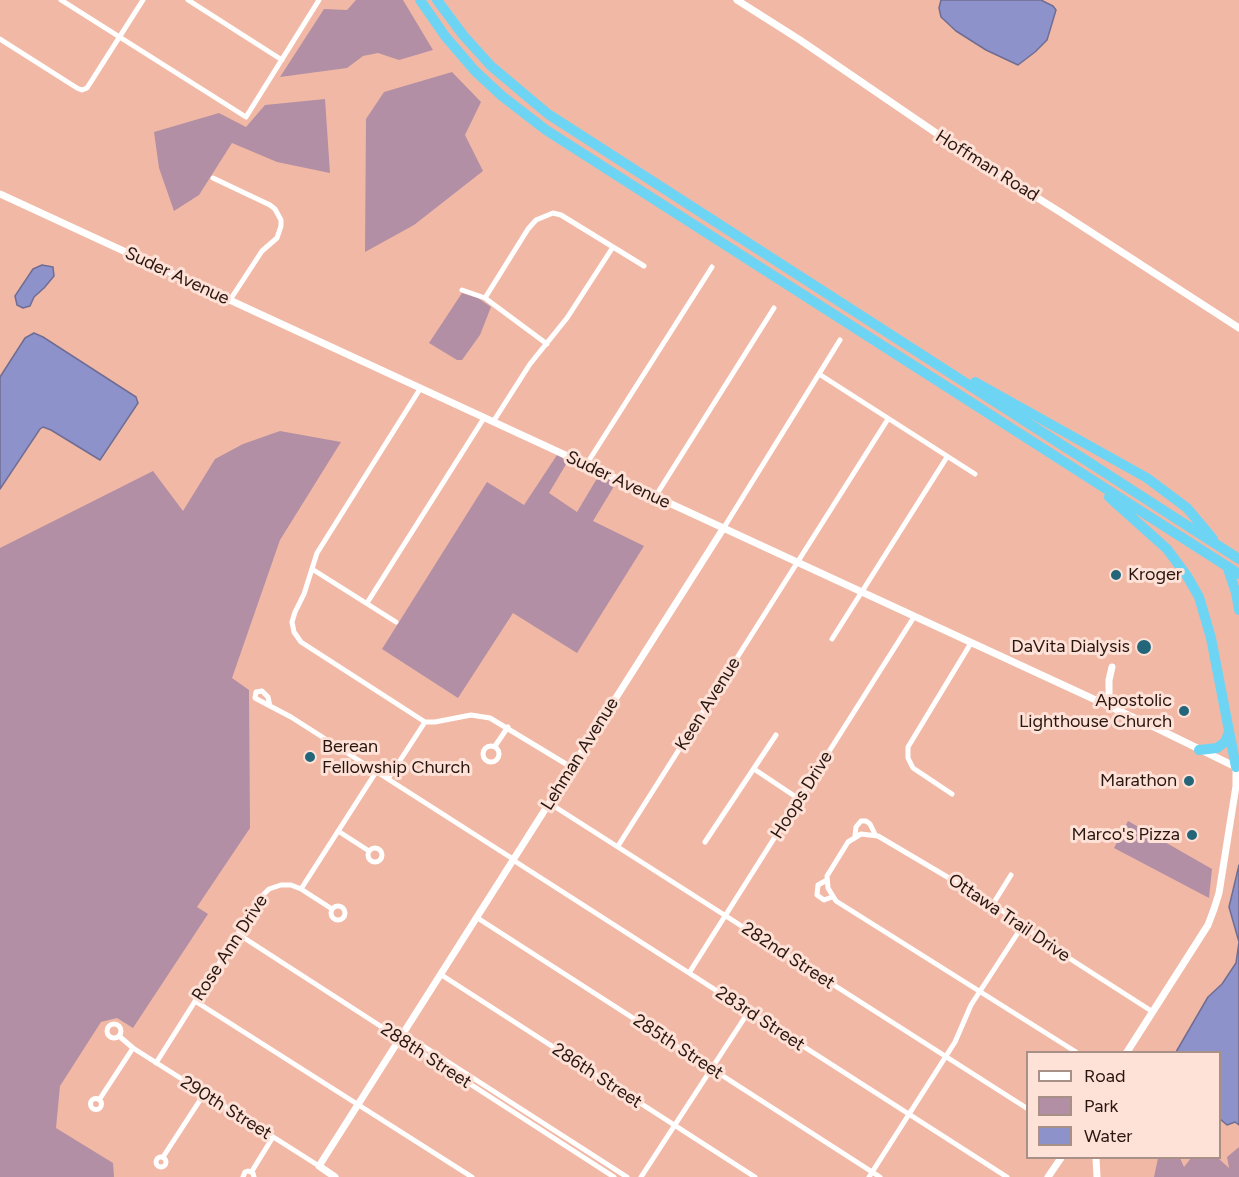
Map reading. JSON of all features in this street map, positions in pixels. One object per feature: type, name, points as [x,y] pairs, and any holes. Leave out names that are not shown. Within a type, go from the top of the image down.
[{"type":"highway","points":[[420,0],[445,36],[476,71],[538,125],[1239,574]]},
{"type":"highway","points":[[437,0],[457,28],[484,59],[541,108],[1239,559]]},
{"type":"highway","points":[[914,350],[1118,460],[1174,497],[1200,521],[1215,542],[1226,562],[1239,610]]},
{"type":"highway","points":[[1089,478],[1161,544],[1178,563],[1202,604],[1236,767]]},
{"type":"highway","points":[[1199,750],[1217,748],[1225,742],[1229,732]]},
{"type":"street","points":[[61,0],[246,117],[319,0]]},
{"type":"street","points":[[0,39],[82,90],[87,88],[143,0]]},
{"type":"street","points":[[188,0],[282,60]]},
{"type":"street","name":"Hoffman Road","points":[[737,0],[961,150],[1239,328]]},
{"type":"street","points":[[213,178],[270,205],[279,215],[281,226],[277,238],[258,257],[230,300]]},
{"type":"street","name":"Suder Avenue","points":[[0,194],[1236,767]]},
{"type":"street","points":[[485,298],[528,229],[536,219],[543,215],[553,213],[561,215],[644,266]]},
{"type":"street","points":[[494,422],[530,364],[567,318],[613,247]]},
{"type":"street","points":[[586,465],[712,267]]},
{"type":"street","points":[[462,290],[485,298],[547,344]]},
{"type":"street","points":[[655,497],[774,308]]},
{"type":"street","name":"Lehman Avenue","points":[[318,1166],[723,529],[840,340]]},
{"type":"street","points":[[819,374],[975,474]]},
{"type":"street","points":[[420,389],[324,539],[292,622],[294,632],[301,642],[424,722],[476,715],[495,720],[571,767]]},
{"type":"street","points":[[367,603],[484,418]]},
{"type":"street","name":"Keen Avenue","points":[[618,846],[888,419]]},
{"type":"street","points":[[832,639],[947,457]]},
{"type":"street","points":[[312,569],[396,622]]},
{"type":"street","name":"Hoops Drive","points":[[689,973],[914,617]]},
{"type":"street","points":[[952,794],[916,772],[908,758],[910,742],[971,643]]},
{"type":"street","points":[[1112,667],[1109,696],[1128,716]]},
{"type":"street","name":"283rd Street","points":[[270,706],[388,779],[1007,1177]]},
{"type":"street","points":[[388,779],[424,722]]},
{"type":"street","points":[[495,746],[508,727]]},
{"type":"street","points":[[705,842],[776,735]]},
{"type":"street","points":[[1128,1051],[1208,925],[1219,893],[1236,783],[1236,767]]},
{"type":"street","points":[[754,769],[799,799]]},
{"type":"street","points":[[332,909],[302,889],[376,772]]},
{"type":"street","name":"282nd Street","points":[[549,802],[1026,1108]]},
{"type":"street","name":"Ottawa Trail Drive","points":[[858,835],[854,831],[861,821],[866,821],[870,824],[874,834],[993,904],[1070,959],[1153,1012]]},
{"type":"street","points":[[338,831],[369,851]]},
{"type":"street","points":[[874,834],[858,835],[848,842],[829,871],[827,880],[832,897],[1073,1051]]},
{"type":"street","points":[[993,904],[1011,875]]},
{"type":"street","points":[[827,880],[818,885],[817,895],[824,900],[832,897]]},
{"type":"street","name":"Rose Ann Drive","points":[[156,1063],[261,897],[269,889],[286,884],[302,889]]},
{"type":"street","name":"285th Street","points":[[476,917],[711,1068],[871,1175],[880,1177]]},
{"type":"street","points":[[871,1175],[959,1036],[966,1016],[1023,925]]},
{"type":"street","name":"288th Street","points":[[238,934],[557,1136],[627,1177]]},
{"type":"street","name":"286th Street","points":[[440,974],[755,1177]]},
{"type":"street","points":[[195,1001],[472,1177]]},
{"type":"street","points":[[641,1177],[749,1011]]},
{"type":"street","name":"290th Street","points":[[119,1036],[133,1048],[335,1177]]},
{"type":"street","points":[[99,1100],[133,1048]]},
{"type":"street","points":[[163,1157],[204,1094]]},
{"type":"street","name":"288th Street","points":[[557,1136],[615,1177]]},
{"type":"street","points":[[243,1177],[246,1171],[253,1174],[273,1137]]},
{"type":"street","points":[[1048,1177],[1060,1159]]},
{"type":"street","points":[[1096,1159],[1097,1177]]},
{"type":"green space","points":[[356,0],[403,0],[433,50],[399,60],[378,53],[363,56],[347,68],[280,77],[324,9],[347,10]]},
{"type":"green space","points":[[452,72],[481,102],[465,135],[483,171],[414,225],[365,252],[366,119],[384,92]]},
{"type":"green space","points":[[325,99],[330,173],[277,162],[232,143],[199,195],[174,211],[159,168],[154,132],[219,113],[246,127],[265,105]]},
{"type":"green space","points":[[462,293],[478,298],[491,307],[480,335],[462,360],[457,360],[429,343]]},
{"type":"green space","points":[[280,431],[341,442],[280,540],[232,678],[249,690],[250,828],[197,907],[208,914],[133,1028],[117,1018],[101,1022],[60,1086],[56,1128],[113,1163],[114,1177],[0,1177],[0,548],[153,471],[183,511],[215,459],[243,444]]},
{"type":"green space","points":[[557,455],[568,461],[549,493],[577,512],[599,475],[616,483],[593,521],[644,546],[577,653],[513,613],[458,698],[382,649],[487,482],[524,505]]},
{"type":"green space","points":[[1128,821],[1212,869],[1209,898],[1114,848]]},
{"type":"green space","points":[[1239,1147],[1239,1177],[1154,1177],[1158,1159],[1180,1159],[1184,1167],[1190,1159],[1219,1159],[1229,1168],[1227,1157]]},
{"type":"water","points":[[941,0],[1041,0],[1056,10],[1047,40],[1018,65],[986,50],[956,31],[941,17],[939,8]]},
{"type":"water","points":[[42,265],[53,267],[54,276],[34,297],[30,306],[23,308],[17,305],[15,296],[33,269]]},
{"type":"water","points":[[34,333],[136,397],[138,403],[100,460],[43,427],[0,489],[0,377],[25,338]]},
{"type":"water","points":[[1239,865],[1239,942],[1229,907]]},
{"type":"water","points":[[1239,942],[1239,1125],[1235,1122],[1227,1125],[1221,1120],[1221,1051],[1177,1051],[1208,997],[1222,984],[1236,963]]},
{"type":"place","name":"Kroger","points":[[1116,575]]},
{"type":"place","name":"DaVita Dialysis","points":[[1144,647]]},
{"type":"place","name":"Apostolic Lighthouse Church","points":[[1184,711]]},
{"type":"place","name":"Berean Fellowship Church","points":[[310,757]]},
{"type":"place","name":"Marathon","points":[[1189,781]]},
{"type":"place","name":"Marco's Pizza","points":[[1192,835]]}]
